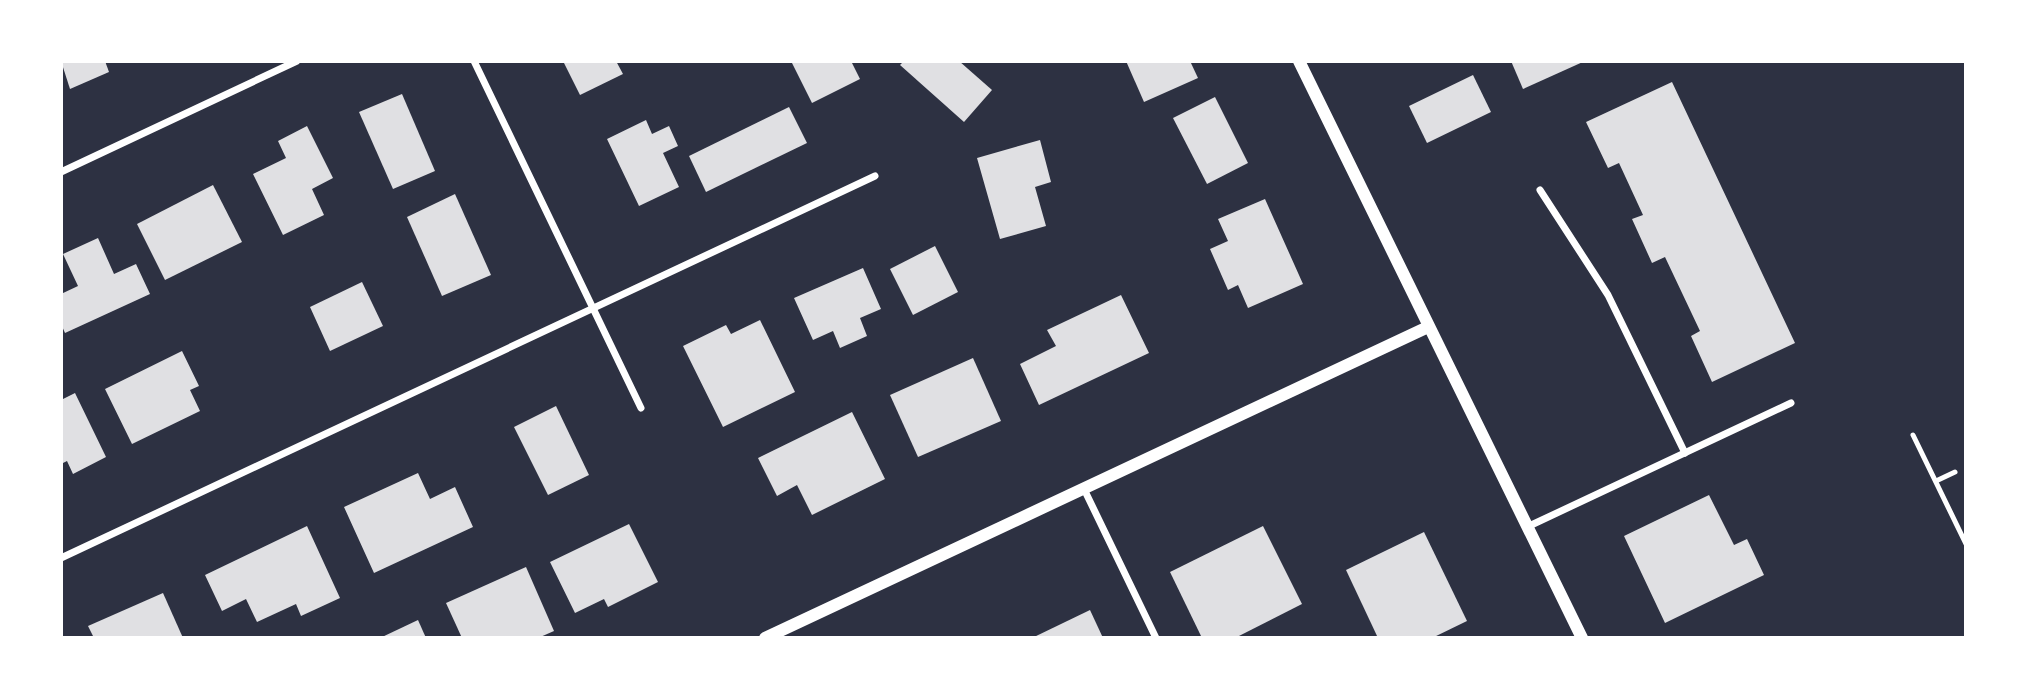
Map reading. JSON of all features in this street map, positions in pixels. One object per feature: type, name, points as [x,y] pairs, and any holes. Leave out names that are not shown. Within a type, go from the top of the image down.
[{"type":"street","points":[[61,172],[297,61]]},
{"type":"street","points":[[474,61],[641,408]]},
{"type":"street","points":[[1299,61],[1427,327],[1582,638]]},
{"type":"street","points":[[61,558],[874,176]]},
{"type":"street","points":[[1540,190],[1608,295],[1685,453]]},
{"type":"street","points":[[765,638],[1427,327]]},
{"type":"street","points":[[1527,527],[1791,403]]},
{"type":"street","points":[[1084,489],[1156,638]]},
{"type":"lane","points":[[1913,435],[1966,544]]},
{"type":"lane","points":[[1936,481],[1955,472]]},
{"type":"building","points":[[61,61],[105,61],[109,72],[70,89]]},
{"type":"building","points":[[563,61],[616,61],[623,74],[580,95]]},
{"type":"building","points":[[791,61],[851,61],[860,79],[812,103]]},
{"type":"building","points":[[904,61],[959,61],[992,90],[964,122],[900,65]]},
{"type":"building","points":[[1126,61],[1190,61],[1198,78],[1144,102]]},
{"type":"building","points":[[1511,61],[1585,61],[1523,89]]},
{"type":"building","points":[[1473,75],[1491,112],[1427,143],[1409,106]]},
{"type":"building","points":[[1672,82],[1795,343],[1712,382],[1691,336],[1700,331],[1665,257],[1652,263],[1632,219],[1643,215],[1619,163],[1608,168],[1586,122]]},
{"type":"building","points":[[402,94],[435,171],[393,189],[359,112]]},
{"type":"building","points":[[1215,97],[1248,163],[1207,184],[1173,118]]},
{"type":"building","points":[[789,107],[807,143],[706,192],[689,156]]},
{"type":"building","points":[[646,120],[652,134],[669,126],[678,146],[663,153],[679,187],[639,206],[607,139]]},
{"type":"building","points":[[307,126],[333,178],[312,189],[324,215],[283,235],[253,174],[286,158],[278,141]]},
{"type":"building","points":[[1040,140],[1051,182],[1035,187],[1046,226],[1000,239],[977,158]]},
{"type":"building","points":[[213,185],[242,242],[165,280],[137,224]]},
{"type":"building","points":[[455,194],[491,275],[442,296],[407,217]]},
{"type":"building","points":[[1265,199],[1303,284],[1248,308],[1238,285],[1228,290],[1210,249],[1228,241],[1218,219]]},
{"type":"building","points":[[98,238],[114,274],[136,264],[150,294],[65,333],[61,324],[61,294],[78,286],[63,254]]},
{"type":"building","points":[[935,246],[958,292],[913,315],[890,269]]},
{"type":"building","points":[[863,268],[881,309],[860,318],[867,336],[840,348],[833,331],[813,340],[794,298]]},
{"type":"building","points":[[362,282],[383,326],[330,351],[310,307]]},
{"type":"building","points":[[1121,295],[1149,353],[1039,405],[1020,364],[1056,346],[1047,330]]},
{"type":"building","points":[[760,320],[795,392],[723,427],[683,346],[726,325],[731,334]]},
{"type":"building","points":[[182,351],[199,386],[190,390],[200,411],[132,444],[105,389]]},
{"type":"building","points":[[973,358],[1001,421],[918,457],[890,395]]},
{"type":"building","points":[[75,393],[106,457],[73,474],[67,461],[61,464],[61,400]]},
{"type":"building","points":[[556,406],[589,475],[548,495],[514,427]]},
{"type":"building","points":[[852,412],[885,479],[812,515],[797,485],[777,496],[758,458]]},
{"type":"building","points":[[418,473],[430,499],[455,487],[473,527],[374,573],[344,507]]},
{"type":"building","points":[[1709,495],[1734,545],[1747,539],[1764,575],[1665,623],[1624,536]]},
{"type":"building","points":[[629,524],[658,582],[608,607],[604,599],[575,613],[550,562]]},
{"type":"building","points":[[307,526],[340,598],[301,616],[296,604],[257,622],[246,599],[222,611],[205,575]]},
{"type":"building","points":[[1263,526],[1302,604],[1235,638],[1202,638],[1170,572]]},
{"type":"building","points":[[1424,532],[1467,621],[1432,638],[1378,638],[1346,570]]},
{"type":"building","points":[[526,567],[554,631],[538,638],[462,638],[446,603]]},
{"type":"building","points":[[163,593],[183,638],[94,638],[88,626]]},
{"type":"building","points":[[1090,610],[1103,638],[1032,638]]},
{"type":"building","points":[[418,620],[426,638],[380,638]]}]
